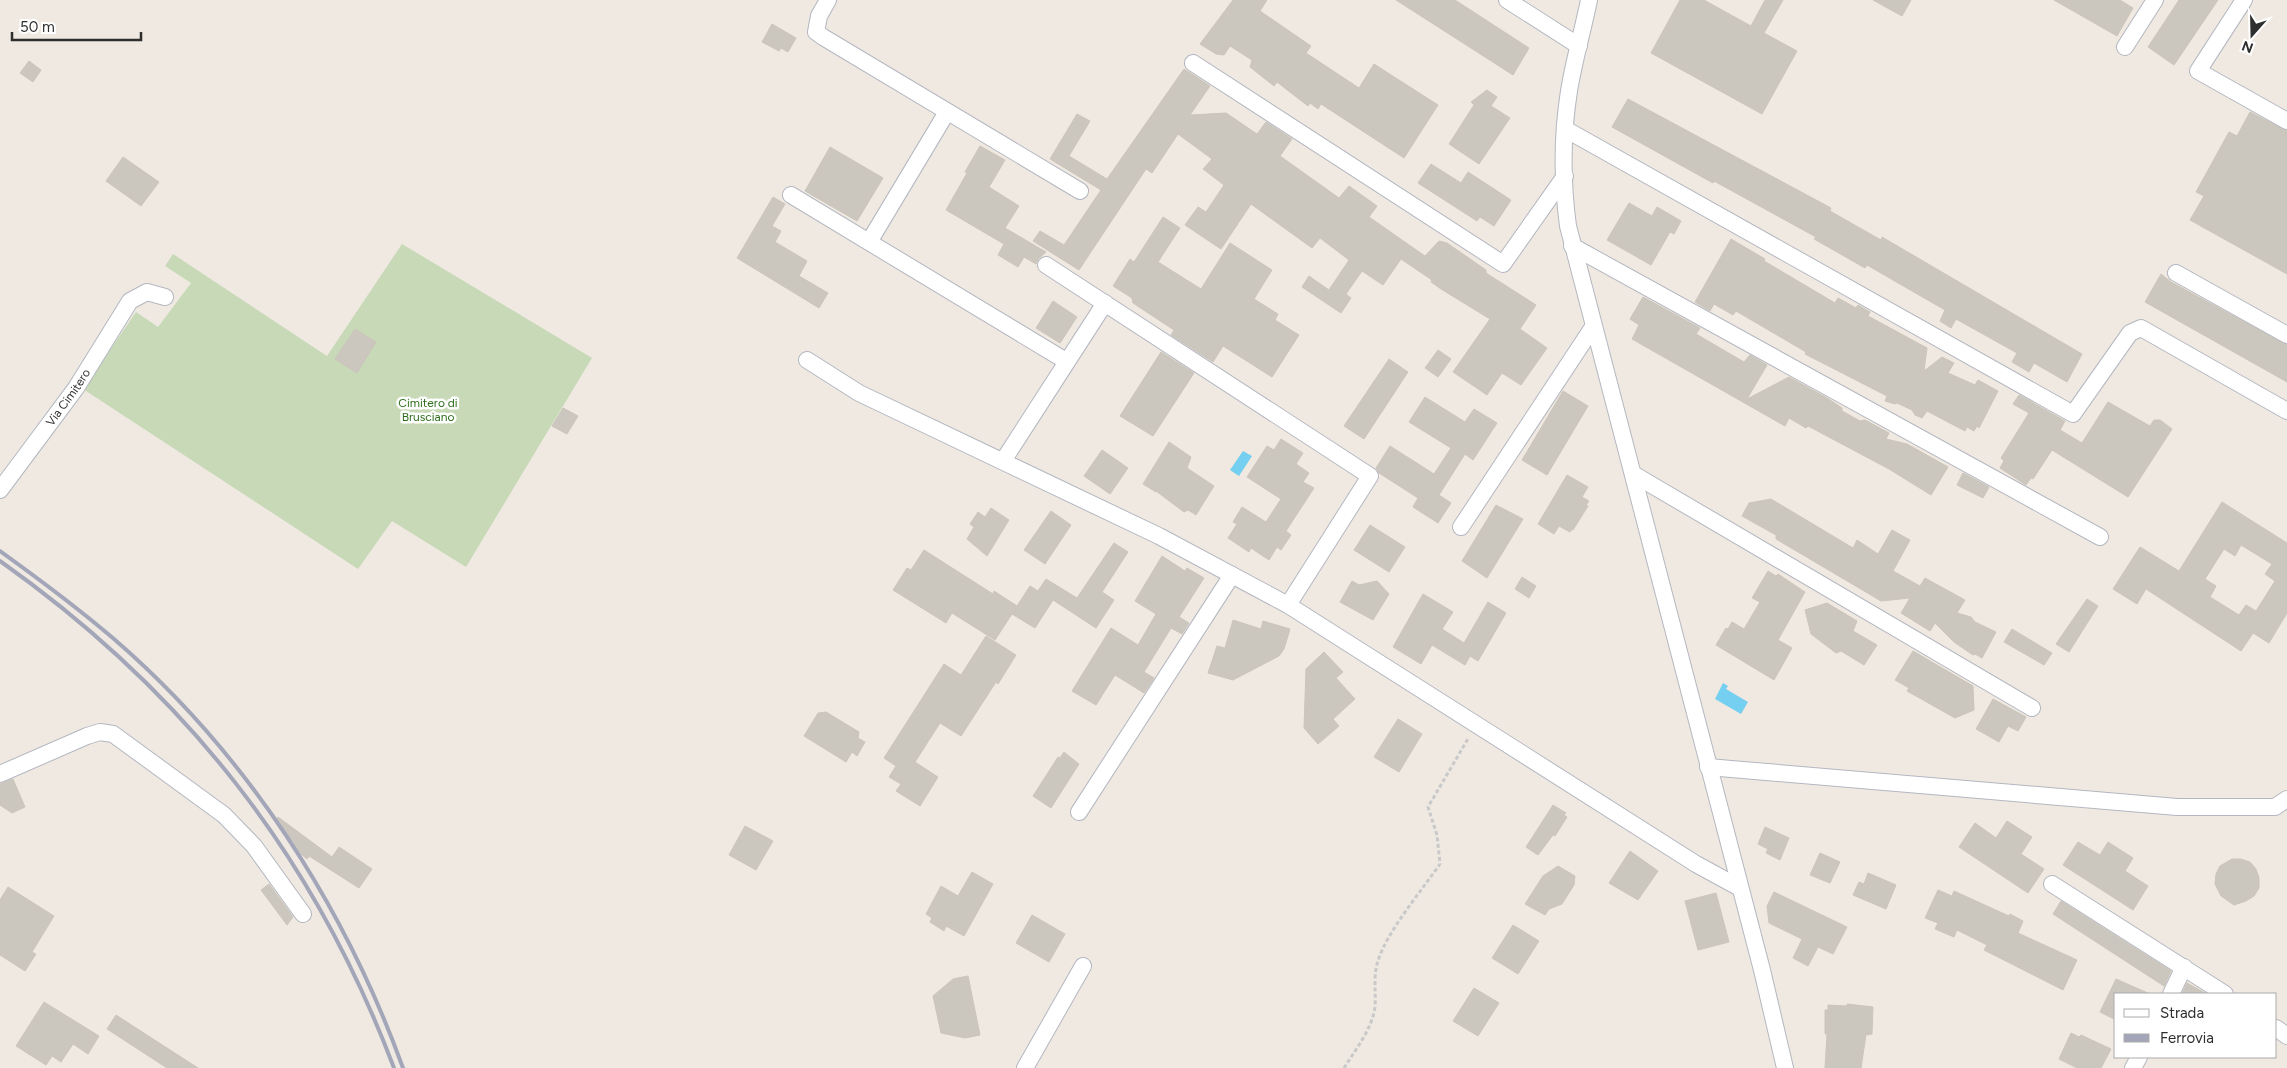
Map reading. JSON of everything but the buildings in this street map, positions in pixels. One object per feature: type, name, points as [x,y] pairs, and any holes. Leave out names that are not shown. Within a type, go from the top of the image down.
[{"type":"street","points":[[828,0],[819,16],[816,32],[1080,191]]},
{"type":"street","points":[[1507,0],[1579,46]]},
{"type":"street","points":[[1589,0],[1569,88],[1565,129],[1566,208],[1572,246],[1633,474],[1786,1068]]},
{"type":"street","points":[[2125,47],[2156,0]]},
{"type":"street","points":[[2244,0],[2198,71],[2287,121]]},
{"type":"street","points":[[1193,63],[1503,264],[1565,176]]},
{"type":"street","points":[[869,242],[947,112]]},
{"type":"street","points":[[1565,129],[2073,414],[2130,333],[2141,328],[2287,411]]},
{"type":"street","points":[[791,195],[1066,361]]},
{"type":"street","points":[[1572,246],[2100,537]]},
{"type":"street","points":[[1046,265],[1370,476],[1288,605]]},
{"type":"street","points":[[2176,273],[2287,335]]},
{"type":"street","name":"Via Cimitero","points":[[0,490],[76,388],[130,301],[147,292],[165,297]]},
{"type":"street","points":[[1003,461],[1105,303]]},
{"type":"street","points":[[1461,527],[1592,326]]},
{"type":"street","points":[[808,360],[859,394],[1159,536],[1288,605],[1696,864],[1740,888]]},
{"type":"street","points":[[1633,474],[2032,708]]},
{"type":"street","points":[[1079,812],[1232,575]]},
{"type":"street","points":[[0,774],[87,736],[100,732],[113,734],[224,815],[254,846],[303,914]]},
{"type":"street","points":[[1708,767],[2177,806],[2275,807],[2287,799]]},
{"type":"street","points":[[2052,884],[2223,993]]},
{"type":"street","points":[[1025,1068],[1083,966]]},
{"type":"street","points":[[2171,993],[2184,967]]},
{"type":"path","points":[[1344,1068],[1372,1022],[1378,961],[1387,941],[1440,864],[1437,835],[1428,807],[1476,726]]},
{"type":"green space","name":"Cimitero di Brusciano","points":[[402,244],[592,358],[466,567],[392,521],[358,569],[83,389],[136,312],[158,327],[191,283],[165,266],[173,254],[327,356]]},
{"type":"water","points":[[1243,451],[1252,456],[1239,476],[1230,470]]},
{"type":"water","points":[[1723,683],[1728,686],[1726,689],[1748,702],[1741,714],[1715,699]]},
{"type":"railway","points":[[0,551],[100,627],[162,683],[207,731],[248,782],[286,835],[352,948],[379,1007],[403,1068]]},
{"type":"railway","points":[[0,561],[67,612],[128,666],[185,723],[236,784],[283,849],[325,918],[362,991],[394,1068]]}]
